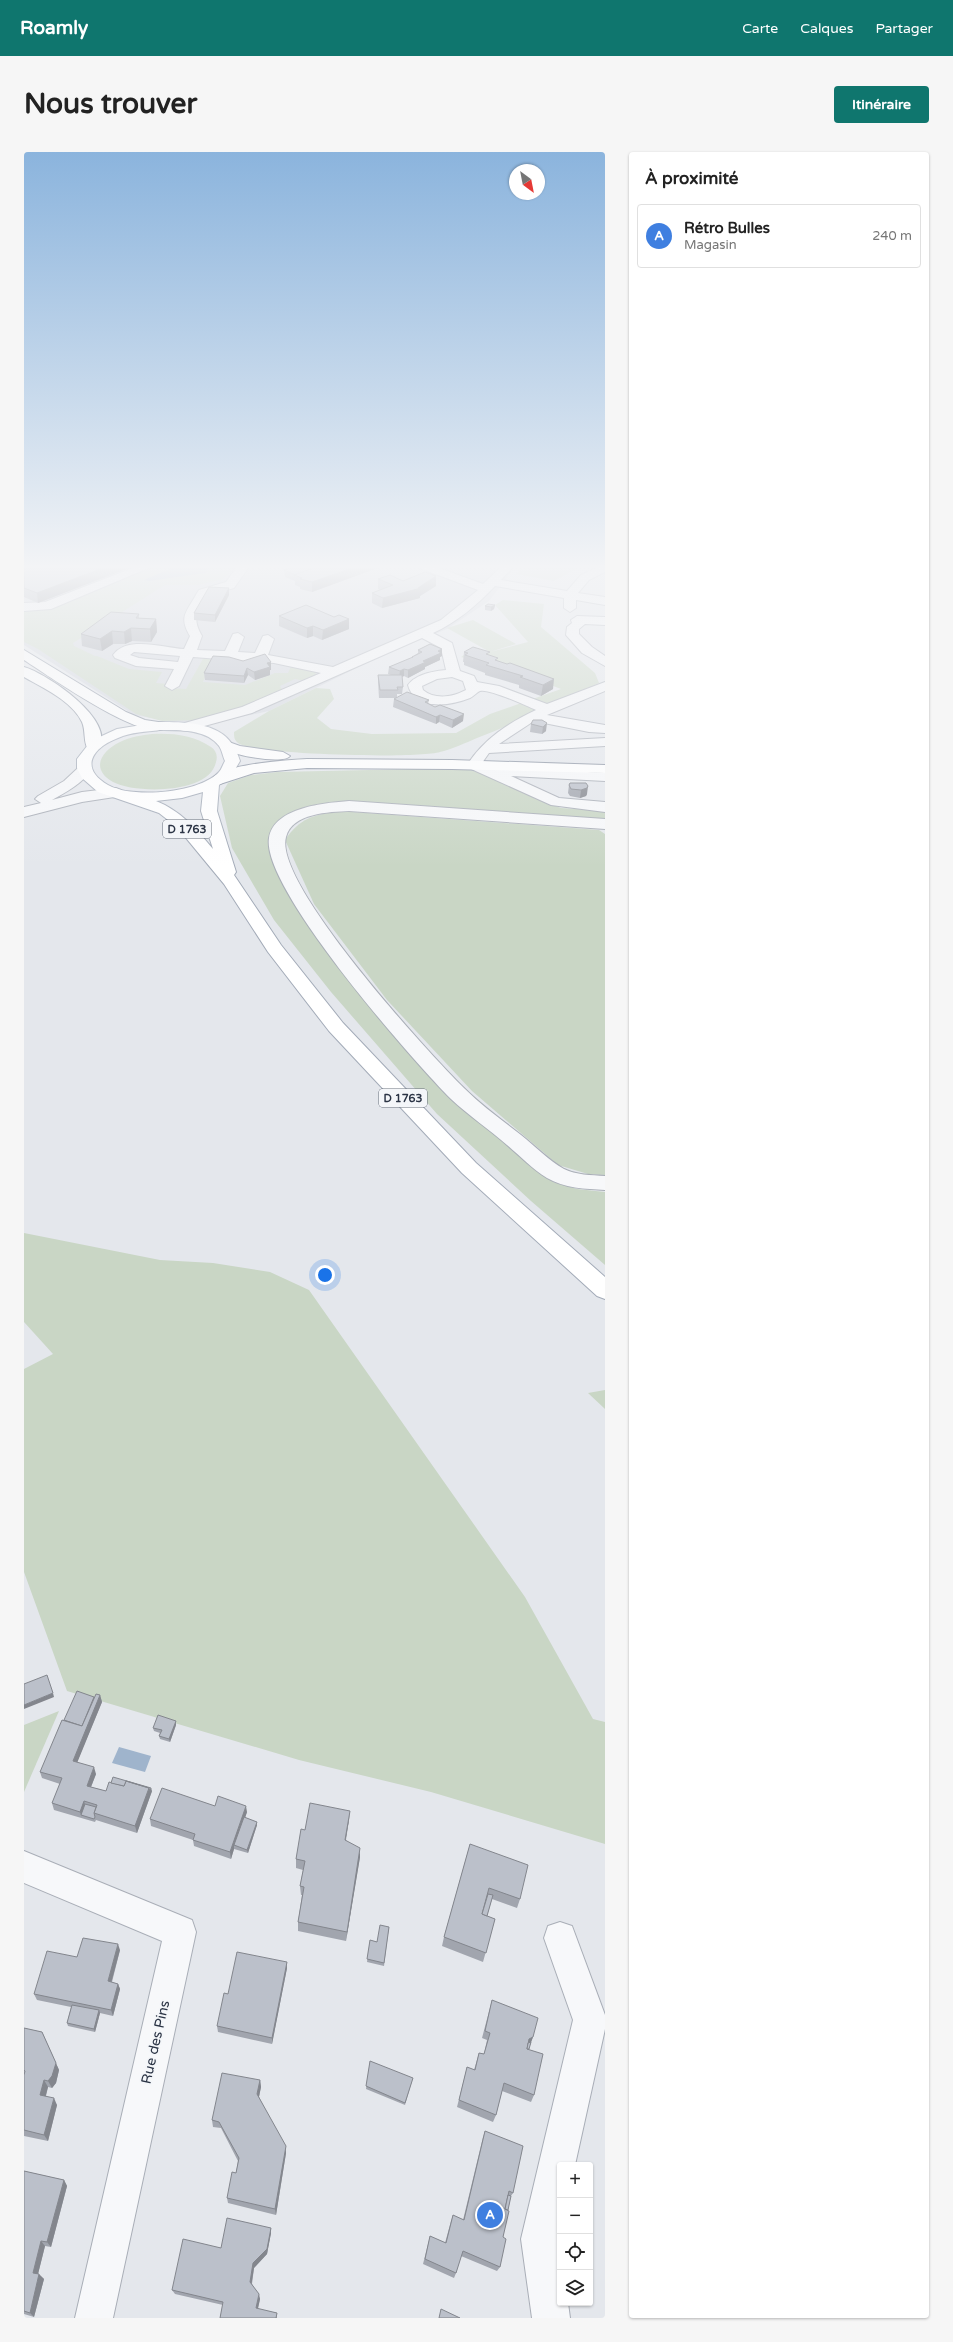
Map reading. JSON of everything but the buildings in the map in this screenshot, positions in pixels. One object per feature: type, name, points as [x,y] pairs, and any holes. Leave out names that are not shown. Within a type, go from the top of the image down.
[{"type":"main road","points":[[42,665],[121,715],[142,724],[186,728],[210,735],[237,750],[294,757],[364,759],[605,754]]},
{"type":"main road","points":[[24,671],[64,696],[81,712],[93,730],[93,746]]},
{"type":"main road","points":[[160,726],[121,732],[93,746],[86,754],[83,762],[84,770],[90,779],[100,787],[122,794],[172,796],[193,792],[238,771],[262,766],[479,757],[605,769]]},
{"type":"main road","points":[[215,782],[228,770],[232,762],[231,753],[224,743]]},
{"type":"main road","name":"D 1763","points":[[215,782],[209,812],[231,880]]},
{"type":"main road","name":"D 1763","points":[[122,794],[164,810],[183,824],[231,880],[274,948],[336,1027],[469,1168],[605,1290]]},
{"type":"street","points":[[171,665],[182,666],[172,686]]},
{"type":"street","points":[[312,665],[334,672]]},
{"type":"street","points":[[186,728],[223,719],[350,665]]},
{"type":"street","points":[[452,665],[454,673]]},
{"type":"street","points":[[454,673],[469,679],[473,686],[473,691],[455,699],[425,697],[419,695],[414,688],[415,685],[425,678],[454,673]]},
{"type":"street","points":[[473,686],[494,689],[550,710]]},
{"type":"street","points":[[479,757],[505,730],[605,686]]},
{"type":"street","points":[[224,743],[226,733],[236,725],[296,689]]},
{"type":"street","points":[[534,717],[589,728],[605,728]]},
{"type":"street","points":[[479,757],[528,748],[605,742]]},
{"type":"street","points":[[479,757],[491,771],[556,802],[605,807]]},
{"type":"street","points":[[24,808],[69,784],[84,770]]},
{"type":"street","points":[[491,771],[605,777]]},
{"type":"street","points":[[24,812],[82,797],[122,794]]},
{"type":"street","points":[[605,824],[349,806],[319,809],[293,819],[282,826],[277,836],[275,846],[295,892],[309,916],[363,987],[459,1095],[551,1170],[575,1180],[605,1184]]},
{"type":"street","name":"Rue des Pins","points":[[24,1867],[180,1932],[94,2318]]},
{"type":"street","points":[[551,2318],[540,2239],[590,2020],[560,1938]]},
{"type":"shaded area","points":[[56,665],[362,665],[269,711],[222,721],[180,723],[134,715]]},
{"type":"green space","points":[[62,665],[119,665],[129,669],[162,672],[156,683],[168,684],[170,688],[186,689],[199,665],[210,665],[203,682],[245,685],[275,673],[288,673],[292,665],[311,667],[317,675],[304,681],[295,679],[280,686],[283,691],[241,710],[207,720],[162,721],[136,714]]},
{"type":"green space","points":[[493,665],[586,665],[595,673],[599,683],[539,712],[454,748],[440,752],[401,755],[336,755],[303,753],[250,747],[238,743],[234,738],[234,732],[269,711],[316,688],[330,689],[334,699],[317,718],[331,729],[372,734],[456,733],[490,714],[561,689],[512,670]]},
{"type":"green space","points":[[152,734],[168,734],[190,737],[213,748],[217,758],[211,773],[187,786],[154,789],[123,786],[106,777],[100,766],[103,755],[108,750],[120,742],[128,739]]},
{"type":"green space","points":[[461,768],[500,780],[536,799],[561,808],[605,811],[605,819],[385,803],[329,804],[304,807],[276,825],[282,876],[298,911],[357,989],[453,1098],[553,1182],[577,1189],[605,1192],[605,1265],[531,1201],[437,1114],[331,992],[274,920],[232,848],[220,796],[228,783],[251,775],[277,772]]},
{"type":"green space","points":[[339,811],[599,830],[605,834],[605,1175],[588,1174],[558,1165],[472,1091],[387,1000],[314,904],[285,840],[302,822],[314,816]]},
{"type":"green space","points":[[24,1233],[160,1260],[213,1263],[270,1272],[309,1290],[525,1597],[593,1719],[605,1722],[605,1844],[431,1792],[299,1760],[67,1691],[24,1572],[24,1369],[53,1354],[24,1322]]},
{"type":"green space","points":[[605,1390],[605,1409],[588,1393]]},
{"type":"green space","points":[[59,1711],[24,1792],[24,1725]]},
{"type":"water","points":[[119,1747],[151,1756],[145,1772],[112,1763]]},
{"type":"place","name":"Rétro Bulles","points":[[490,2215]]}]
